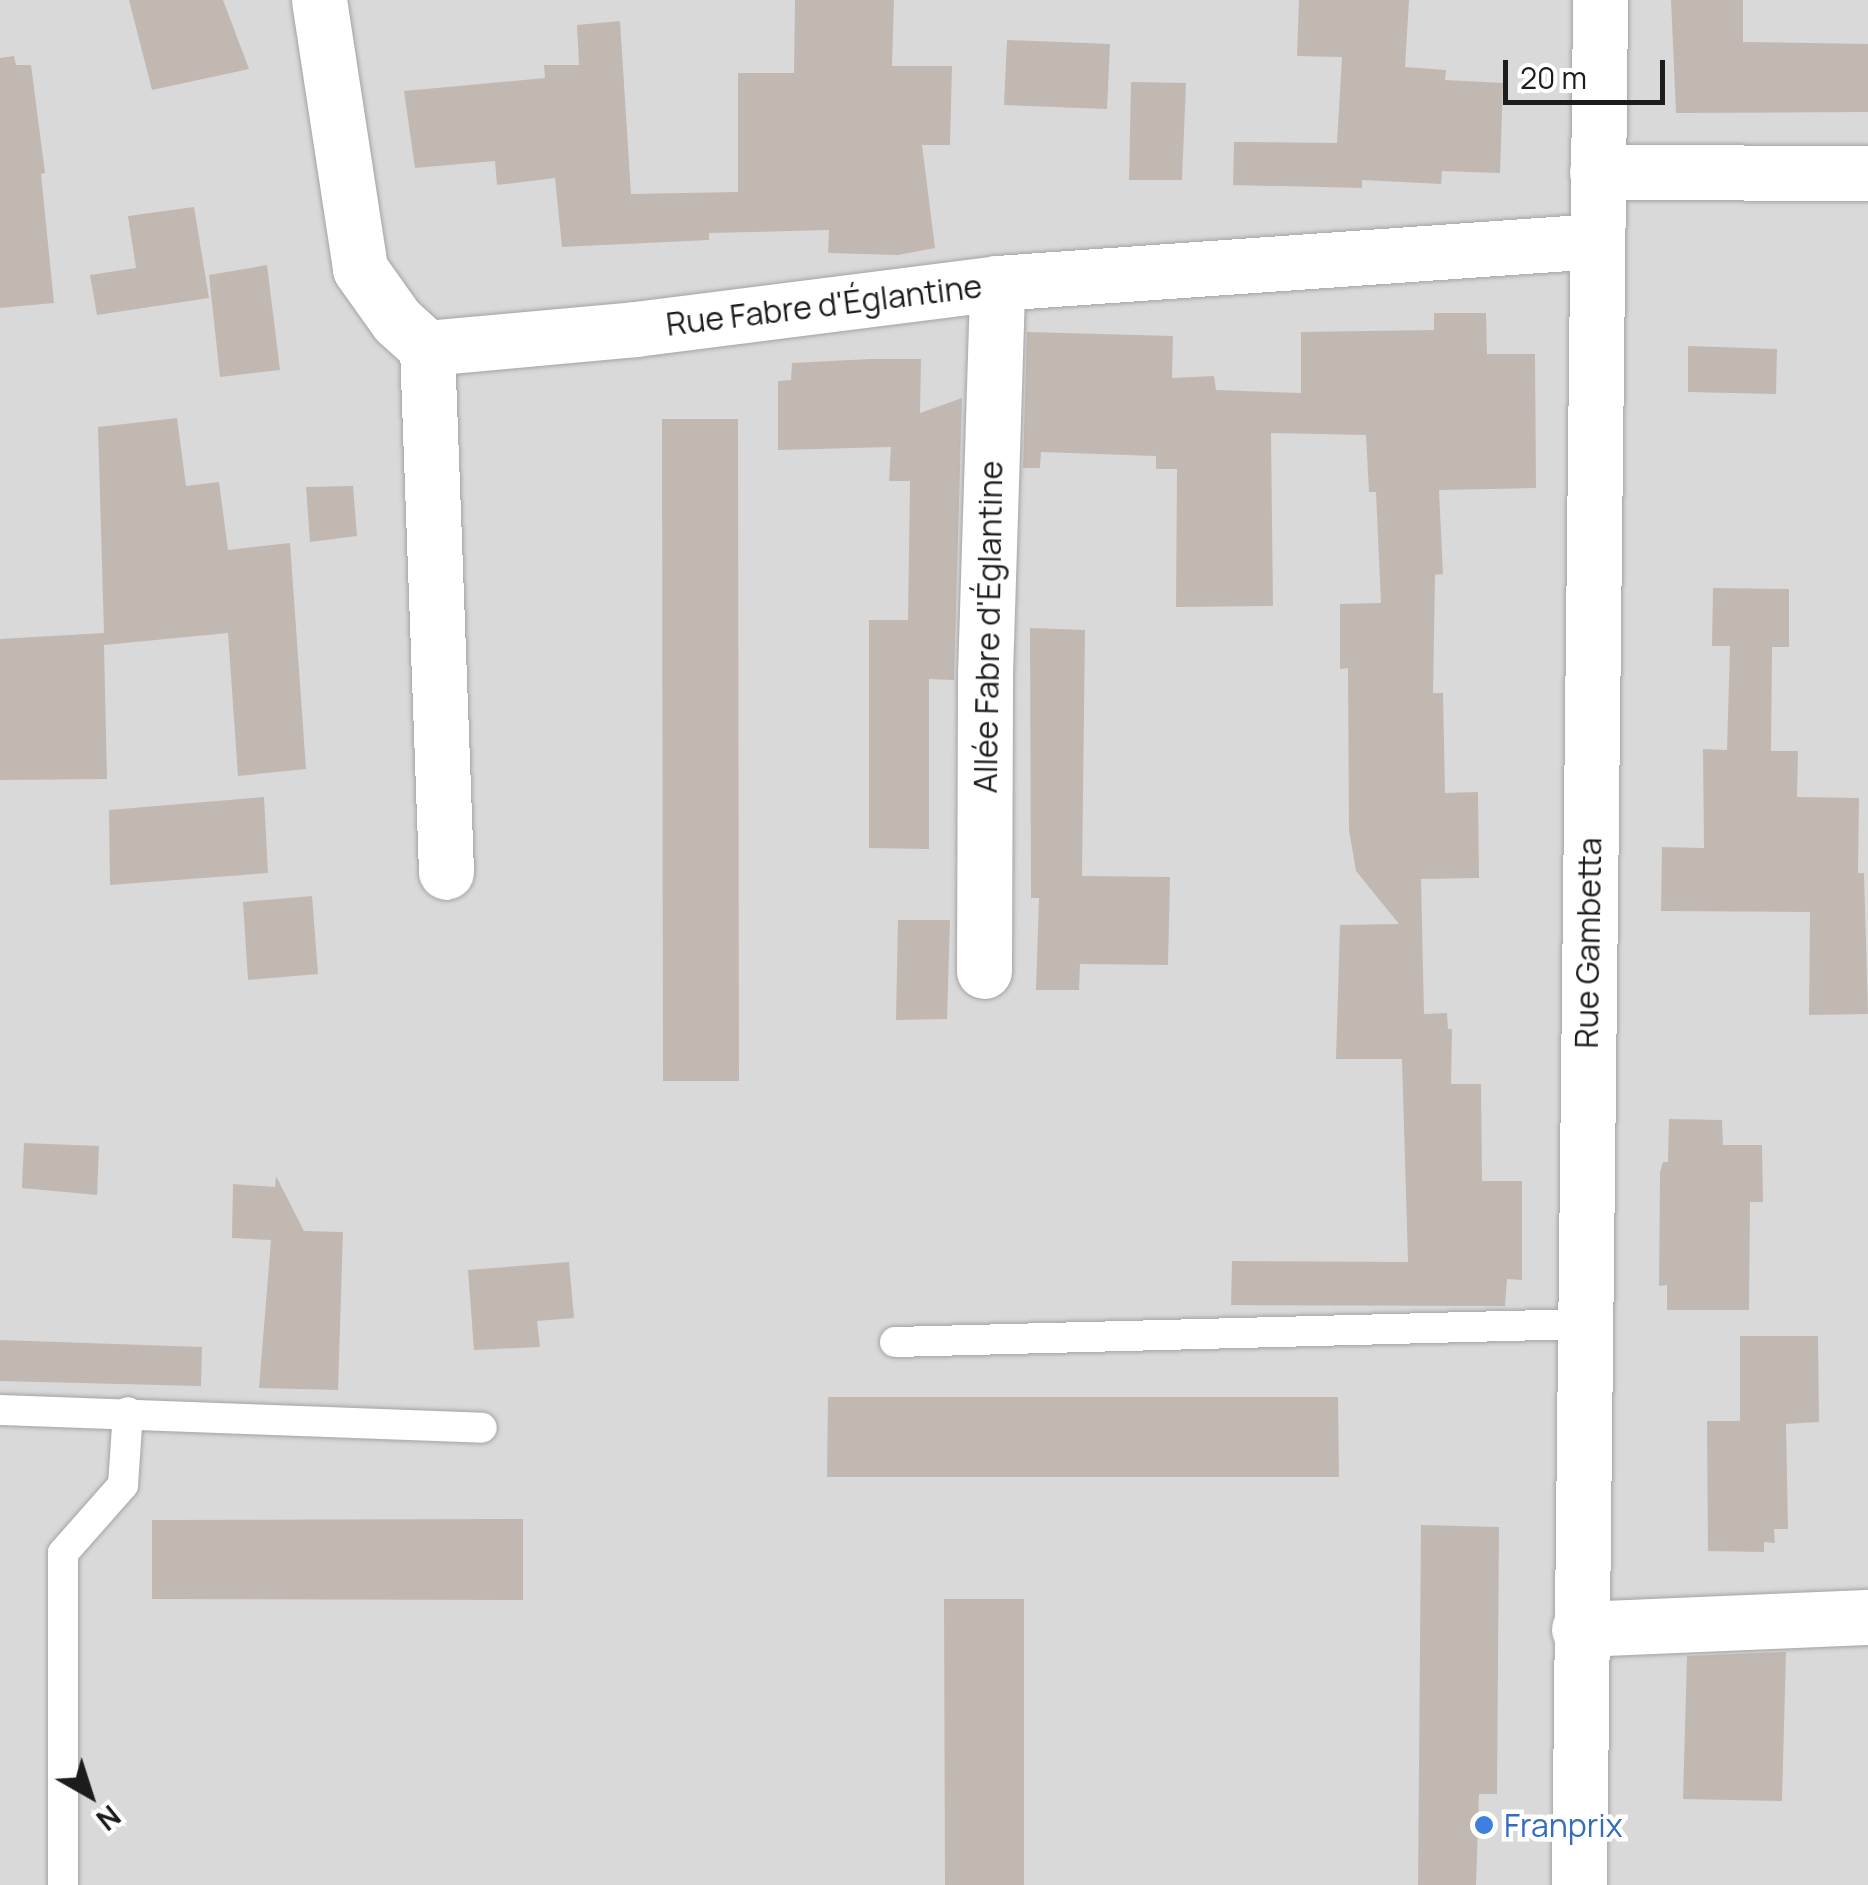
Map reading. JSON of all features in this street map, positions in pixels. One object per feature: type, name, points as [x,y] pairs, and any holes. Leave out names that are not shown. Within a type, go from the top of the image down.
[{"type":"street","points":[[319,0],[360,268],[397,321],[428,348],[446,872]]},
{"type":"street","name":"Rue Gambetta","points":[[1579,1885],[1584,1723],[1579,1628],[1600,0]]},
{"type":"street","points":[[1597,172],[1868,172]]},
{"type":"street","name":"Rue Fabre d'Églantine","points":[[428,348],[634,328],[997,282],[1596,241]]},
{"type":"street","name":"Allée Fabre d'Églantine","points":[[984,971],[986,674],[997,282]]},
{"type":"street","points":[[1579,1628],[1868,1616]]},
{"type":"lane","points":[[895,1342],[1583,1324]]},
{"type":"lane","points":[[0,1410],[482,1428]]},
{"type":"lane","points":[[63,1885],[62,1553],[124,1486],[128,1412]]},
{"type":"shaded area","points":[[0,0],[1868,0],[1868,1885],[0,1885]]},
{"type":"building","points":[[129,0],[223,0],[249,69],[152,90]]},
{"type":"building","points":[[795,0],[894,0],[892,66],[952,66],[950,145],[922,145],[935,248],[898,255],[828,253],[829,230],[709,233],[709,240],[562,247],[555,178],[497,185],[495,161],[415,168],[404,91],[545,78],[544,65],[579,65],[577,25],[620,21],[631,194],[738,192],[738,73],[794,73]]},
{"type":"building","points":[[1299,0],[1409,0],[1405,67],[1446,70],[1445,80],[1503,83],[1500,173],[1442,171],[1441,184],[1362,180],[1362,188],[1233,185],[1234,142],[1337,143],[1342,57],[1297,56]]},
{"type":"building","points":[[1671,0],[1743,0],[1743,42],[1868,44],[1868,112],[1676,113]]},
{"type":"building","points":[[1007,40],[1110,44],[1107,109],[1004,105]]},
{"type":"building","points":[[14,56],[16,65],[31,65],[45,173],[41,174],[54,303],[0,308],[0,58]]},
{"type":"building","points":[[1131,82],[1186,83],[1182,180],[1129,180]]},
{"type":"building","points":[[194,207],[209,298],[97,315],[90,275],[136,268],[128,216]]},
{"type":"building","points":[[267,265],[280,370],[220,377],[209,275]]},
{"type":"building","points":[[1434,313],[1486,313],[1487,354],[1535,354],[1536,488],[1439,490],[1443,574],[1435,575],[1433,693],[1443,693],[1445,793],[1478,792],[1479,878],[1421,879],[1424,1014],[1447,1013],[1448,1029],[1452,1029],[1451,1084],[1481,1084],[1482,1181],[1522,1181],[1522,1280],[1507,1279],[1505,1306],[1231,1305],[1232,1261],[1408,1262],[1402,1059],[1336,1059],[1340,925],[1399,924],[1356,871],[1349,830],[1348,668],[1340,669],[1340,604],[1381,603],[1376,492],[1369,492],[1366,435],[1271,433],[1273,606],[1176,607],[1177,469],[1156,469],[1156,456],[1041,452],[1040,468],[1023,468],[1027,332],[1173,336],[1172,378],[1214,376],[1216,390],[1301,393],[1301,332],[1434,330]]},
{"type":"building","points":[[1688,346],[1777,349],[1776,394],[1688,392]]},
{"type":"building","points":[[921,359],[920,413],[962,398],[954,680],[929,679],[929,849],[869,848],[869,620],[908,620],[910,481],[889,481],[891,447],[778,450],[778,381],[791,380],[792,363]]},
{"type":"building","points":[[177,418],[186,486],[219,482],[228,550],[290,543],[306,769],[238,776],[228,633],[104,645],[107,779],[0,780],[0,639],[104,633],[98,427]]},
{"type":"building","points":[[662,419],[738,419],[739,1081],[663,1081]]},
{"type":"building","points":[[353,486],[357,536],[310,542],[306,487]]},
{"type":"building","points":[[1713,588],[1789,589],[1789,647],[1772,647],[1771,751],[1798,751],[1797,797],[1859,798],[1858,873],[1864,873],[1868,1014],[1809,1015],[1810,912],[1661,911],[1662,847],[1704,848],[1703,749],[1727,750],[1730,646],[1712,646]]},
{"type":"building","points":[[1030,628],[1085,630],[1082,876],[1170,877],[1168,965],[1080,964],[1079,990],[1036,990],[1039,898],[1031,898]]},
{"type":"building","points":[[264,797],[268,873],[110,885],[109,810]]},
{"type":"building","points":[[312,896],[318,974],[248,980],[243,902]]},
{"type":"building","points":[[898,920],[950,920],[947,1019],[896,1020]]},
{"type":"building","points":[[1669,1119],[1722,1120],[1723,1145],[1762,1145],[1763,1202],[1750,1202],[1749,1310],[1667,1310],[1667,1285],[1659,1286],[1660,1172],[1663,1162],[1668,1162]]},
{"type":"building","points":[[24,1143],[99,1146],[97,1195],[22,1188]]},
{"type":"building","points":[[276,1176],[304,1231],[343,1232],[338,1390],[259,1388],[271,1240],[232,1238],[233,1184],[275,1187]]},
{"type":"building","points":[[569,1262],[574,1318],[537,1321],[540,1347],[474,1350],[468,1270]]},
{"type":"building","points":[[1740,1336],[1818,1336],[1819,1422],[1786,1424],[1788,1529],[1774,1529],[1775,1543],[1764,1542],[1764,1552],[1708,1551],[1707,1421],[1740,1421]]},
{"type":"building","points":[[0,1340],[202,1347],[201,1386],[0,1381]]},
{"type":"building","points":[[828,1397],[1338,1397],[1339,1477],[827,1477]]},
{"type":"building","points":[[523,1519],[523,1600],[152,1599],[152,1520]]},
{"type":"building","points":[[1421,1525],[1499,1527],[1497,1794],[1479,1794],[1476,1885],[1418,1885]]},
{"type":"building","points":[[944,1599],[1024,1599],[1024,1885],[945,1885]]},
{"type":"building","points":[[1786,1652],[1782,1801],[1683,1799],[1687,1656]]},
{"type":"place","name":"Franprix","points":[[1484,1825]]}]
